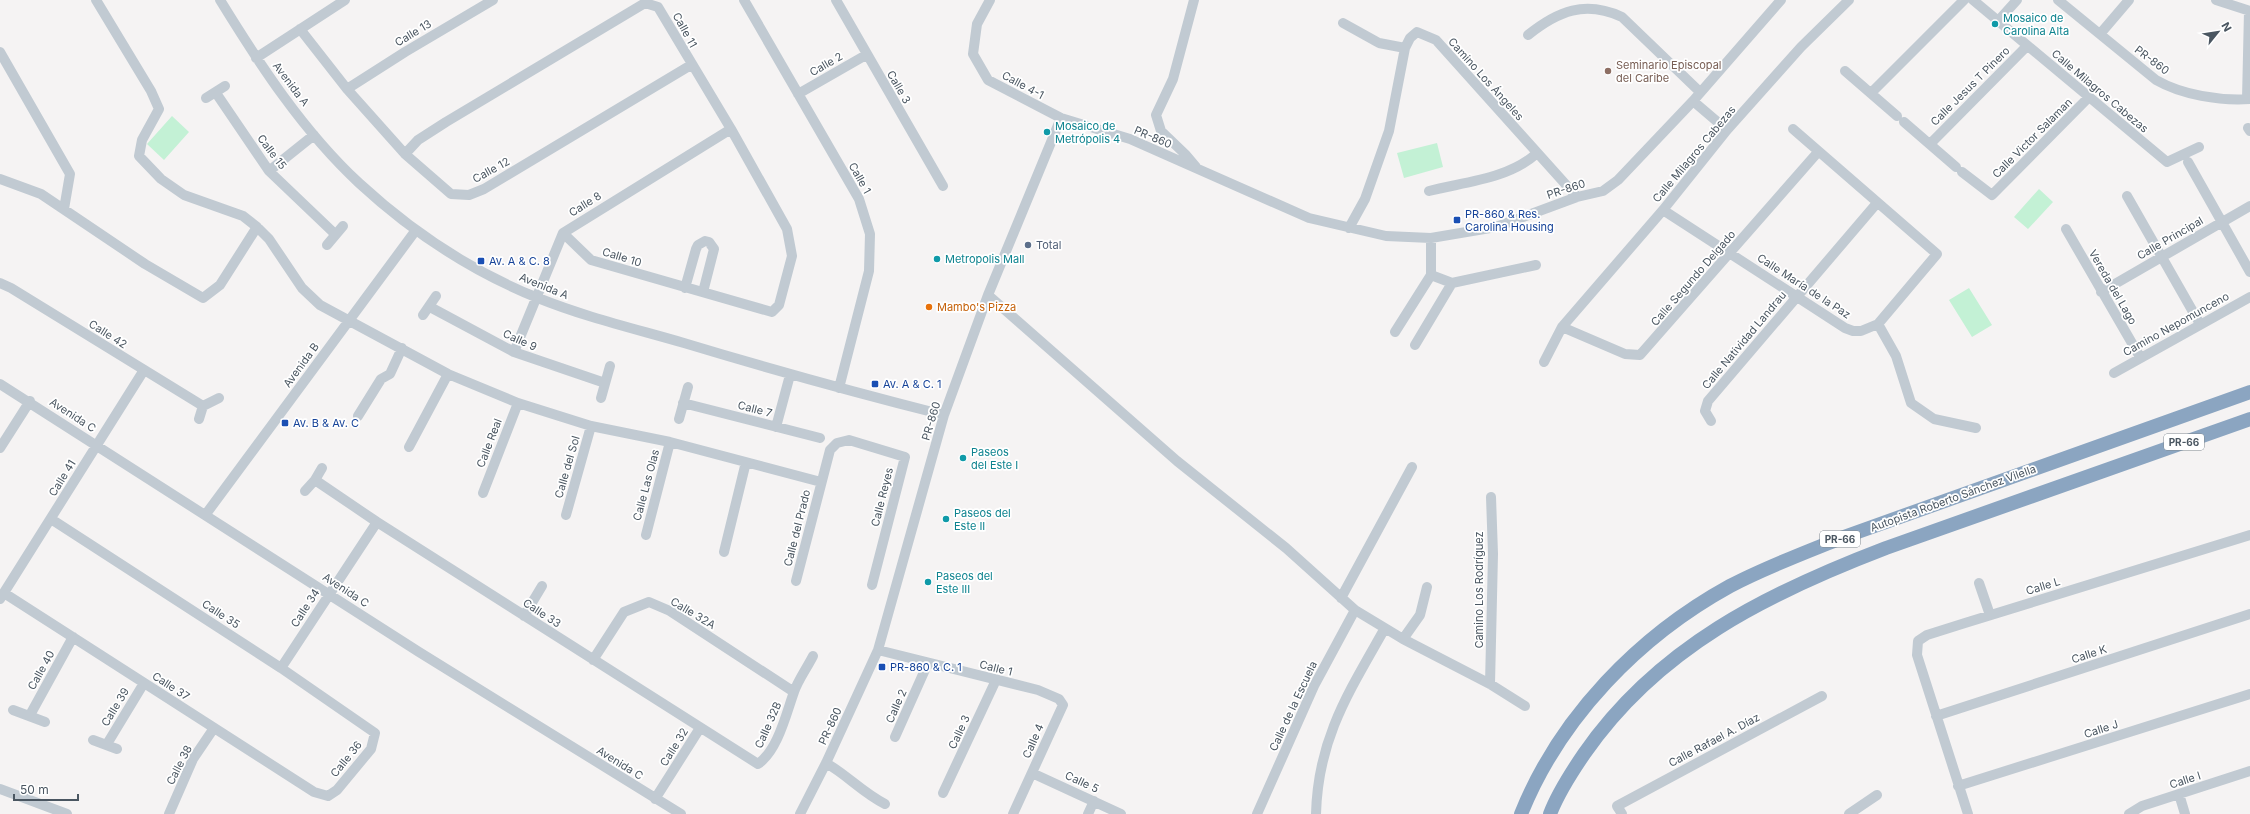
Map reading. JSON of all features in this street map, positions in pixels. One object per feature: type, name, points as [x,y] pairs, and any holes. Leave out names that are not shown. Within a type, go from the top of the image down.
[{"type":"highway","name":"Autopista Roberto Sánchez Vilella","points":[[1521,814],[1553,751],[1589,702],[1610,679],[1638,651],[1678,619],[1731,586],[1800,554],[1848,536],[2250,392]]},
{"type":"highway","name":"PR-66","points":[[1550,814],[1572,771],[1614,715],[1630,698],[1694,644],[1759,602],[1831,569],[1886,548],[2250,418]]},
{"type":"street","points":[[96,0],[151,91],[159,109],[142,140],[139,156],[161,179],[184,195],[243,216],[257,227],[269,240],[302,288],[320,305],[448,374],[518,403],[591,426],[670,442],[821,482]]},
{"type":"street","name":"Avenida A","points":[[220,0],[256,58],[314,135],[359,183],[416,230],[478,270],[536,298],[790,375],[944,416]]},
{"type":"street","points":[[256,58],[345,0]]},
{"type":"street","name":"Calle 13","points":[[347,89],[405,52],[493,0]]},
{"type":"street","name":"Calle 1","points":[[744,0],[859,199],[870,234],[869,271],[839,388]]},
{"type":"street","name":"Calle 3","points":[[836,0],[866,55],[943,186]]},
{"type":"street","name":"Calle 4-1","points":[[990,0],[977,24],[973,54],[988,80],[1061,118]]},
{"type":"street","points":[[1194,0],[1173,79],[1156,115],[1161,131],[1197,168]]},
{"type":"street","name":"PR-860","points":[[800,814],[826,763],[878,650],[944,416],[988,295],[1061,118],[1130,139],[1309,218],[1386,236],[1431,238],[1496,227],[1577,197],[1602,191],[1618,180],[1693,101],[1781,0]]},
{"type":"street","name":"Calle Milagros Cabezas","points":[[1544,362],[1562,327],[1728,130],[1801,47],[1849,0]]},
{"type":"street","points":[[1871,92],[1964,0]]},
{"type":"street","name":"Calle Milagros Cabezas","points":[[1973,0],[2167,162],[2199,147]]},
{"type":"street","points":[[1998,21],[2017,0]]},
{"type":"street","name":"PR-860","points":[[2058,0],[2156,80],[2166,86],[2194,94],[2248,99]]},
{"type":"street","points":[[2100,34],[2128,0]]},
{"type":"street","points":[[2216,0],[2250,11],[2248,99]]},
{"type":"street","name":"Calle 11","points":[[405,154],[418,140],[446,122],[644,3],[658,8],[731,129],[787,229],[792,256],[779,305],[776,309]]},
{"type":"street","points":[[1528,35],[1562,12],[1581,7],[1611,11],[1622,17],[1700,92]]},
{"type":"street","points":[[1343,23],[1379,43],[1405,48]]},
{"type":"street","name":"Calle 12","points":[[300,29],[347,89],[405,154],[451,194],[469,195],[484,189],[691,65]]},
{"type":"street","name":"Camino Los Ángeles","points":[[1349,228],[1365,199],[1389,131],[1405,48],[1410,38],[1417,32],[1436,40],[1497,106],[1536,154],[1577,197]]},
{"type":"street","name":"Calle Jesus T Pinero","points":[[1930,144],[2027,46]]},
{"type":"street","points":[[0,52],[70,174],[64,209]]},
{"type":"street","name":"Calle 2","points":[[798,94],[866,55]]},
{"type":"street","points":[[1845,71],[1930,144]]},
{"type":"street","points":[[206,98],[225,86]]},
{"type":"street","name":"Calle 15","points":[[216,93],[269,171],[335,234]]},
{"type":"street","name":"Calle Victor Salaman","points":[[1930,144],[1959,170],[1992,195],[2089,97]]},
{"type":"street","points":[[1693,101],[1728,130]]},
{"type":"street","name":"Calle 8","points":[[563,232],[731,129]]},
{"type":"street","points":[[1793,129],[1877,203]]},
{"type":"street","points":[[269,171],[314,135]]},
{"type":"street","name":"Calle Segundo Delgado","points":[[1562,327],[1625,354],[1640,355],[1818,152]]},
{"type":"street","points":[[1429,191],[1506,172],[1524,164],[1536,154]]},
{"type":"street","points":[[2188,162],[2250,272]]},
{"type":"street","points":[[0,179],[41,194],[145,264],[203,298],[220,285],[257,227]]},
{"type":"street","points":[[2127,196],[2200,324]]},
{"type":"street","name":"Calle María de la Paz","points":[[1662,210],[1853,331],[1861,331],[1878,324],[1938,254],[1877,203]]},
{"type":"street","name":"Calle Natividad Landrau","points":[[1711,421],[1705,411],[1708,401],[1877,203]]},
{"type":"street","name":"Calle Principal","points":[[2101,292],[2250,206]]},
{"type":"street","points":[[327,245],[343,226]]},
{"type":"street","name":"Vereda del Lago","points":[[2066,229],[2101,292],[2140,357]]},
{"type":"street","name":"Avenida B","points":[[206,514],[416,230]]},
{"type":"street","points":[[514,352],[563,232]]},
{"type":"street","name":"Calle 10","points":[[563,232],[591,260],[772,312],[776,309]]},
{"type":"street","points":[[1395,332],[1431,275],[1431,238]]},
{"type":"street","points":[[685,288],[696,249],[698,245],[705,241],[709,242],[714,249],[703,292]]},
{"type":"street","points":[[1431,275],[1452,283],[1536,265]]},
{"type":"street","name":"Calle 42","points":[[0,283],[11,288],[203,406]]},
{"type":"street","points":[[1415,345],[1452,283]]},
{"type":"street","points":[[988,295],[1177,461],[1286,548],[1355,610],[1403,639],[1490,684],[1525,706]]},
{"type":"street","points":[[422,315],[436,296]]},
{"type":"street","name":"Camino Nepomunceno","points":[[2114,373],[2140,357],[2250,297]]},
{"type":"street","name":"Calle 9","points":[[430,306],[514,352],[604,383]]},
{"type":"street","points":[[1878,324],[1896,356],[1911,403],[1934,419],[1976,428]]},
{"type":"street","points":[[358,416],[381,379],[390,374],[402,348]]},
{"type":"street","points":[[601,398],[610,366]]},
{"type":"street","name":"Calle 41","points":[[2,596],[144,370]]},
{"type":"street","points":[[409,447],[448,374]]},
{"type":"street","points":[[776,427],[790,375]]},
{"type":"street","name":"Avenida C","points":[[0,384],[30,401],[329,594],[681,814]]},
{"type":"street","points":[[679,419],[688,387]]},
{"type":"street","points":[[199,419],[203,406],[219,398]]},
{"type":"street","points":[[0,448],[30,401]]},
{"type":"street","name":"Calle Real","points":[[483,493],[518,403]]},
{"type":"street","name":"Calle 7","points":[[684,403],[820,438]]},
{"type":"street","name":"Calle del Sol","points":[[566,515],[591,426]]},
{"type":"street","name":"Calle Reyes","points":[[821,482],[830,450],[837,443],[849,440],[905,457],[872,584]]},
{"type":"street","name":"Calle Las Olas","points":[[646,535],[670,442]]},
{"type":"street","points":[[724,552],[746,462]]},
{"type":"street","points":[[1341,598],[1412,467]]},
{"type":"street","points":[[305,491],[315,480],[322,468]]},
{"type":"street","name":"Calle 33","points":[[315,480],[377,522],[758,764]]},
{"type":"street","name":"Calle del Prado","points":[[796,581],[821,482]]},
{"type":"street","name":"Camino Los Rodríguez","points":[[1490,684],[1493,554],[1491,497]]},
{"type":"street","name":"Calle 35","points":[[51,519],[281,668],[375,733]]},
{"type":"street","name":"Calle 34","points":[[281,668],[377,522]]},
{"type":"street","name":"Calle L","points":[[1936,716],[1917,655],[1918,641],[1928,635],[2250,535]]},
{"type":"street","points":[[1979,583],[1990,615]]},
{"type":"street","points":[[524,616],[542,586]]},
{"type":"street","points":[[1403,639],[1420,615],[1427,587]]},
{"type":"street","name":"Calle 37","points":[[2,596],[73,637],[314,792],[328,796]]},
{"type":"street","name":"Calle 32A","points":[[593,660],[624,612],[648,602],[670,611],[794,692]]},
{"type":"street","name":"Calle de la Escuela","points":[[1257,814],[1314,686],[1355,610]]},
{"type":"street","name":"Calle K","points":[[1936,716],[2250,614]]},
{"type":"street","points":[[1316,814],[1319,774],[1332,727],[1384,628]]},
{"type":"street","name":"Calle 40","points":[[30,715],[73,637]]},
{"type":"street","name":"Calle 1","points":[[878,650],[1038,690]]},
{"type":"street","name":"Calle 32B","points":[[758,764],[766,759],[787,716],[794,692],[813,656]]},
{"type":"street","name":"Calle 2","points":[[895,738],[928,663]]},
{"type":"street","name":"Calle 3","points":[[943,794],[996,680]]},
{"type":"street","name":"Calle 39","points":[[107,744],[144,683]]},
{"type":"street","name":"Calle 4","points":[[1013,814],[1063,705],[1059,699],[1038,690]]},
{"type":"street","name":"Calle J","points":[[1958,786],[2250,694]]},
{"type":"street","name":"Calle Rafael A. Díaz","points":[[1620,810],[1822,696]]},
{"type":"street","points":[[13,710],[30,715],[45,722]]},
{"type":"street","points":[[1936,716],[1968,814]]},
{"type":"street","name":"Calle 38","points":[[169,814],[193,759],[214,728]]},
{"type":"street","name":"Calle 32","points":[[655,798],[700,728]]},
{"type":"street","name":"Calle 36","points":[[328,796],[337,790],[371,749],[375,733]]},
{"type":"street","points":[[93,740],[118,749]]},
{"type":"street","points":[[826,763],[841,772],[871,796],[885,804]]},
{"type":"street","name":"Calle I","points":[[2129,814],[2142,806],[2250,771]]},
{"type":"street","name":"Calle 5","points":[[1032,773],[1121,814]]},
{"type":"street","points":[[0,788],[67,814]]},
{"type":"street","points":[[2179,794],[2185,814]]},
{"type":"street","points":[[1848,814],[1877,795]]},
{"type":"street","points":[[1088,814],[1094,801]]},
{"type":"green space","points":[[172,116],[189,132],[164,160],[147,144]]},
{"type":"green space","points":[[1437,143],[1443,167],[1404,178],[1397,153]]},
{"type":"green space","points":[[2039,189],[2053,202],[2028,229],[2014,217]]},
{"type":"green space","points":[[1969,288],[1992,325],[1972,337],[1949,300]]},
{"type":"place","name":"Mosaico de Carolina Alta","points":[[1995,24]]},
{"type":"place","name":"Seminario Episcopal del Caribe","points":[[1608,71]]},
{"type":"place","name":"Mosaico de Metrópolis 4","points":[[1047,132]]},
{"type":"place","name":"PR-860 & Res. Carolina Housing","points":[[1457,220]]},
{"type":"place","name":"Total","points":[[1028,245]]},
{"type":"place","name":"Metropolis Mall","points":[[937,259]]},
{"type":"place","name":"Av. A & C. 8","points":[[481,261]]},
{"type":"place","name":"Mambo's Pizza","points":[[929,307]]},
{"type":"place","name":"Av. A & C. 1","points":[[875,384]]},
{"type":"place","name":"Av. B & Av. C","points":[[285,423]]},
{"type":"place","name":"Paseos del Este I","points":[[963,458]]},
{"type":"place","name":"Paseos del Este II","points":[[946,519]]},
{"type":"place","name":"Paseos del Este III","points":[[928,582]]},
{"type":"place","name":"PR-860 & C. 1","points":[[882,667]]}]
